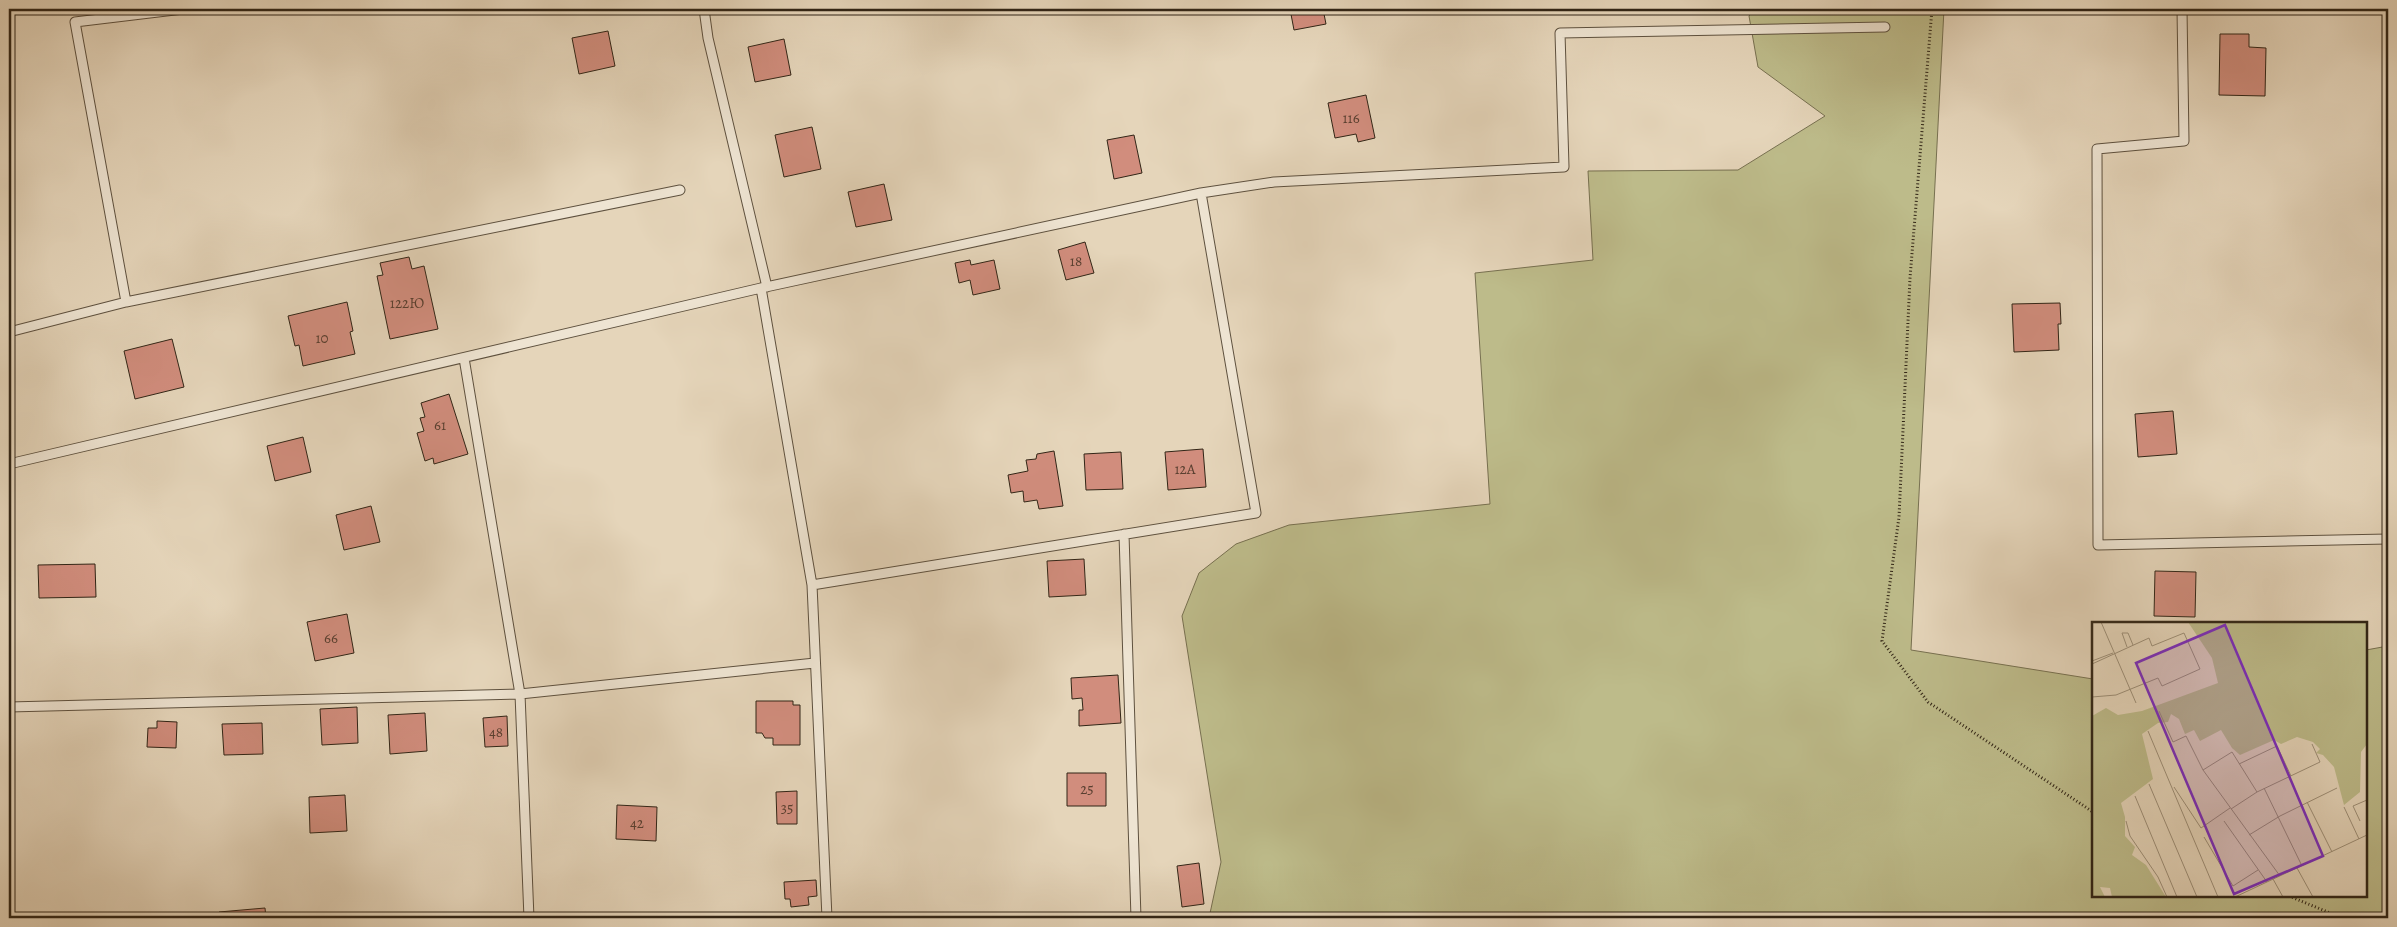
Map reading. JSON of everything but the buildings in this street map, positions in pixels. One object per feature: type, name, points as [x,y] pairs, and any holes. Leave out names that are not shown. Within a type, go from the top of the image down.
[{"type":"lane","points":[[126,302],[75,22],[183,9]]},
{"type":"lane","points":[[704,9],[708,38],[764,288],[812,585],[828,918]]},
{"type":"lane","points":[[2182,9],[2184,141],[2097,149],[2098,545],[2388,539]]},
{"type":"lane","points":[[9,464],[764,288],[1201,193],[1274,182],[1564,167],[1560,33],[1885,27]]},
{"type":"lane","points":[[9,332],[126,302],[680,190]]},
{"type":"lane","points":[[812,585],[1256,513],[1201,193]]},
{"type":"lane","points":[[464,358],[520,694],[529,918]]},
{"type":"lane","points":[[1124,534],[1136,918]]},
{"type":"lane","points":[[9,707],[520,694],[815,663]]},
{"type":"path","points":[[1932,9],[1910,278],[1900,517],[1882,641],[1928,702],[2092,811]]},
{"type":"path","points":[[2291,897],[2342,918]]},
{"type":"shaded area","points":[[1754,9],[1944,9],[1911,650],[2092,679],[2092,897],[2367,897],[2367,650],[2388,646],[2388,918],[1209,918],[1221,862],[1182,616],[1199,573],[1236,544],[1289,525],[1490,504],[1475,273],[1593,260],[1588,171],[1738,170],[1825,116],[1758,67],[1749,16]]}]
